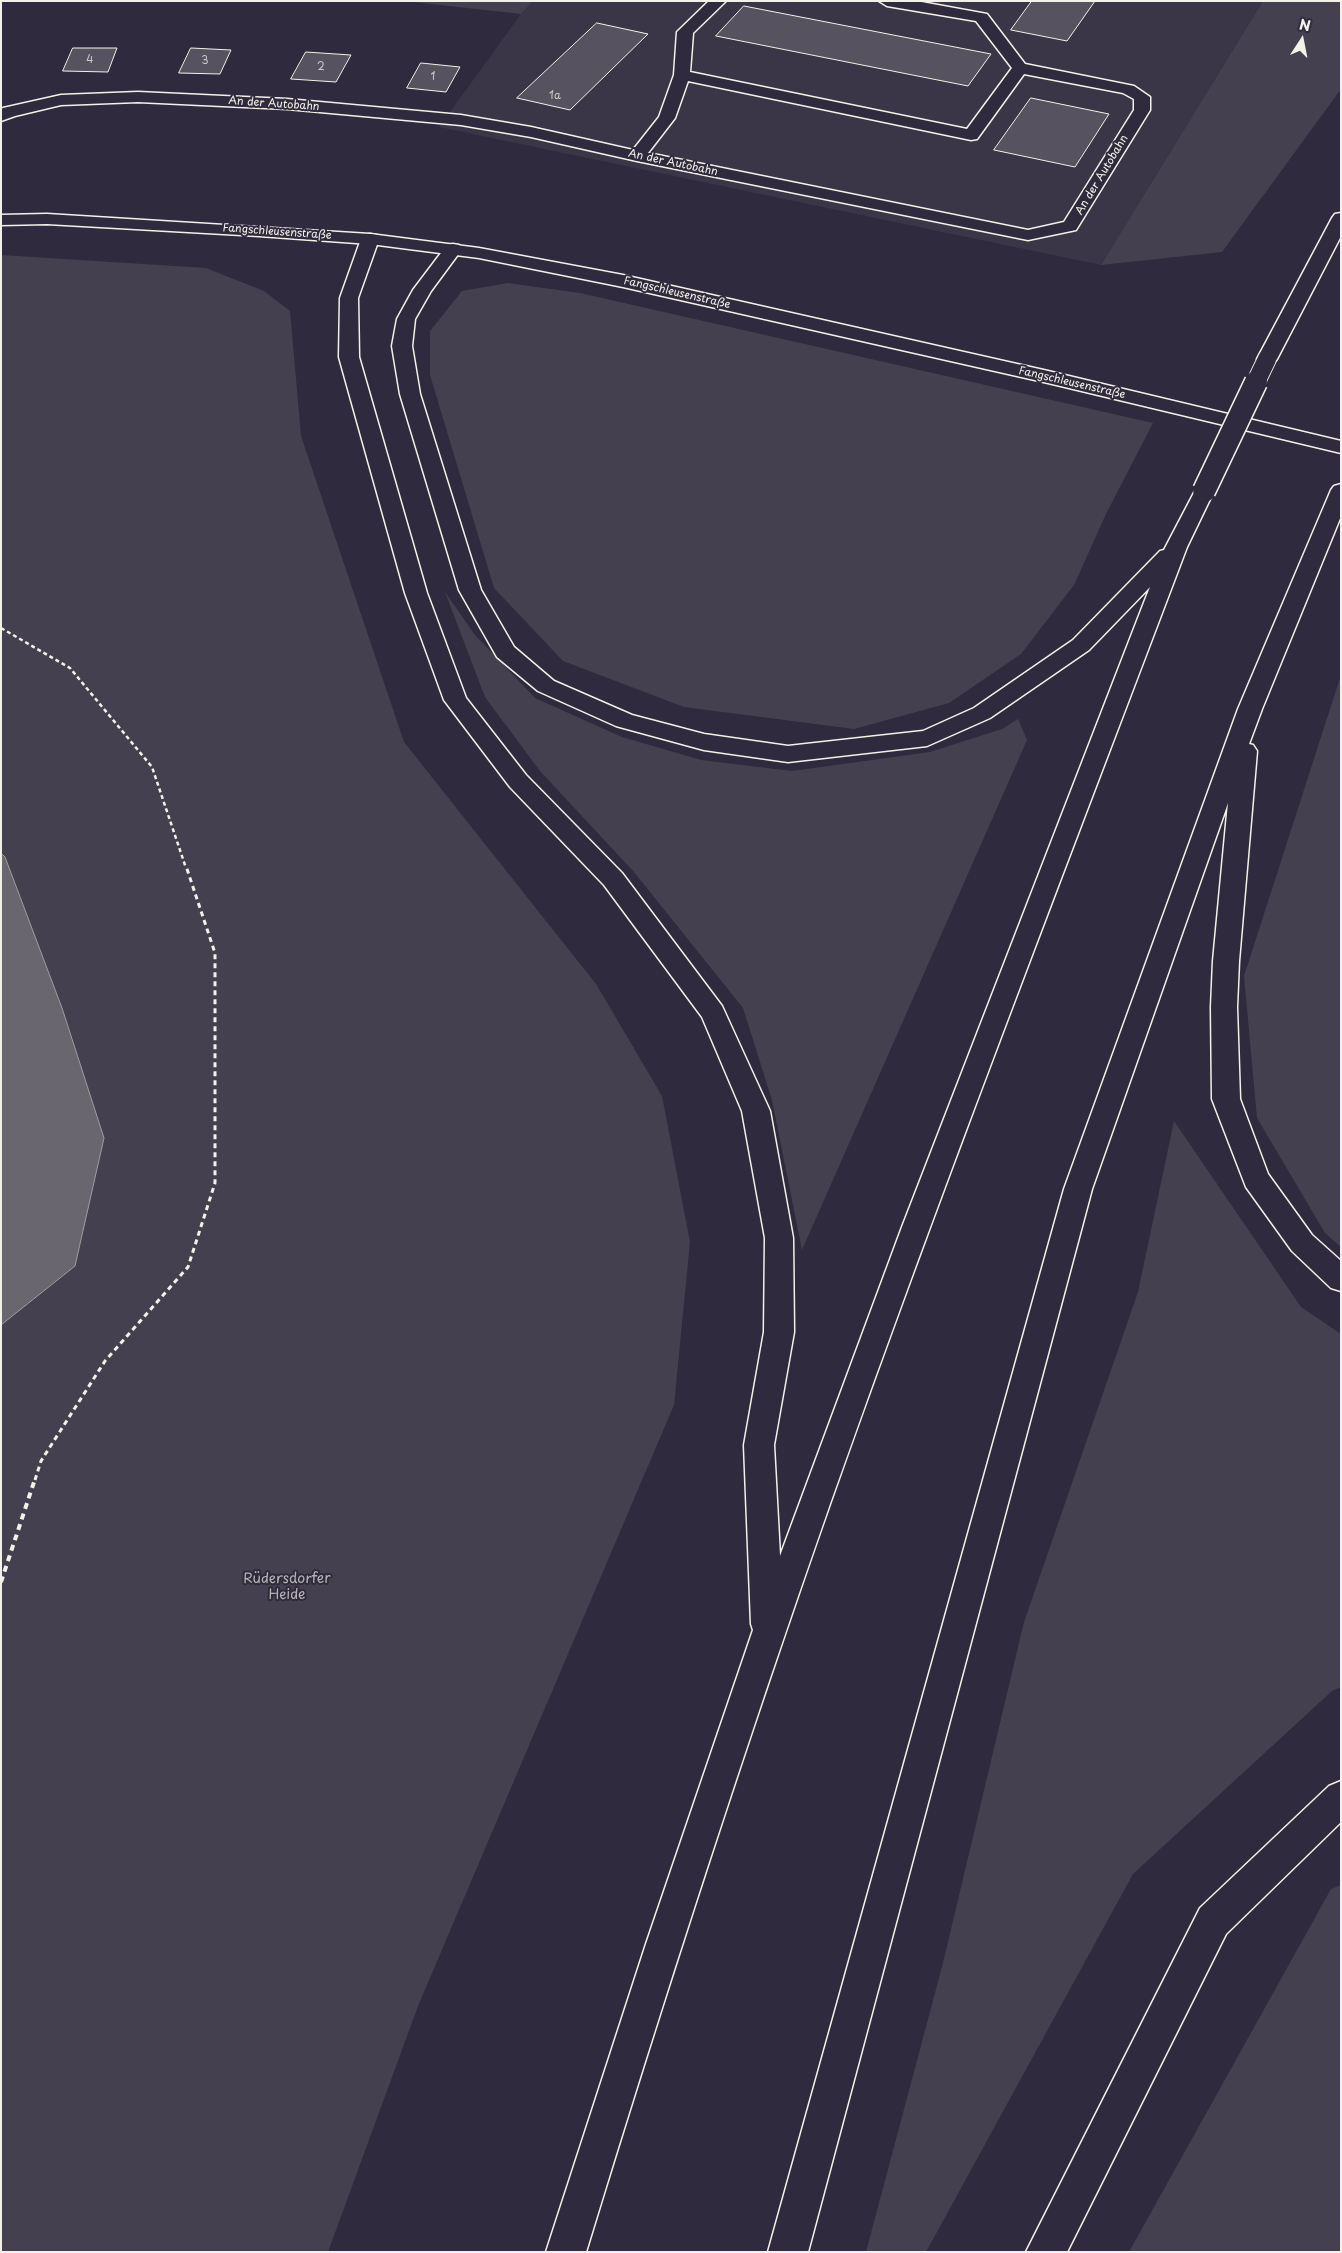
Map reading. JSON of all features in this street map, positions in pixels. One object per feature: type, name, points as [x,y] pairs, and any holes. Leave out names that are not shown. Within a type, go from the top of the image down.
[{"type":"main road","points":[[637,156],[667,118],[682,75],[686,32],[718,1]]},
{"type":"main road","points":[[682,75],[971,135],[1020,68],[981,18],[887,1]]},
{"type":"main road","name":"An der Autobahn","points":[[1,116],[10,112],[61,100],[129,97],[287,104],[462,120],[531,132],[637,156],[1028,235],[1070,226],[1142,110],[1142,97],[1128,88],[1042,74],[1020,68]]},
{"type":"main road","points":[[566,2252],[626,2056],[767,1638],[960,1107],[1176,547],[1268,360],[1341,218]]},
{"type":"main road","name":"Fangschleusenstraße","points":[[1,220],[47,219],[370,239],[454,249],[632,283],[1048,376],[1341,447]]},
{"type":"main road","points":[[370,239],[349,298],[349,357],[416,593],[455,700],[518,781],[613,879],[713,1013],[756,1111],[779,1238],[779,1332],[759,1444],[767,1638]]},
{"type":"main road","points":[[454,249],[422,290],[406,319],[402,346],[410,394],[470,590],[505,652],[546,686],[624,721],[704,742],[788,754],[927,738],[982,713],[1081,645],[1176,547]]},
{"type":"main road","points":[[788,2252],[1078,1189],[1250,709],[1341,490]]},
{"type":"main road","points":[[1250,709],[1226,961],[1226,1099],[1256,1179],[1302,1243],[1341,1279]]},
{"type":"main road","points":[[1046,2252],[1213,1921],[1341,1798]]},
{"type":"path","points":[[1,628],[70,668],[152,767],[215,953],[215,1183],[188,1267],[106,1361],[41,1461],[1,1582]]},
{"type":"shaded area","points":[[533,1],[1263,1],[1101,265],[439,127],[521,14]]},
{"type":"shaded area","points":[[1,853],[5,857],[62,1008],[104,1138],[75,1266],[1,1325]]},
{"type":"green space","points":[[404,1],[533,1],[521,14]]},
{"type":"green space","points":[[1263,1],[1341,1],[1341,89],[1222,252],[1101,265]]},
{"type":"green space","name":"Rüdersdorfer Heide","points":[[1,255],[206,268],[264,291],[290,311],[301,436],[404,742],[596,984],[662,1096],[690,1242],[674,1405],[418,2006],[328,2252],[1,2252],[1,1325],[75,1266],[104,1138],[62,1008],[5,857],[1,853]]},
{"type":"green space","points":[[508,283],[580,293],[1153,423],[1106,514],[1074,585],[1021,654],[949,703],[854,729],[684,707],[563,661],[494,588],[430,375],[430,331],[462,291]]},
{"type":"green space","points":[[445,592],[475,635],[535,698],[622,737],[701,760],[792,771],[930,752],[1002,729],[1018,719],[1027,740],[802,1250],[772,1100],[743,1008],[634,872],[540,771],[485,697]]},
{"type":"green space","points":[[1341,675],[1341,1247],[1325,1233],[1257,1118],[1244,976]]},
{"type":"green space","points":[[1174,1121],[1301,1307],[1341,1334],[1341,1687],[1332,1691],[1133,1874],[926,2252],[866,2252],[943,1963],[1024,1622],[1138,1292]]},
{"type":"green space","points":[[1341,1885],[1341,2252],[1129,2252],[1331,1889]]},
{"type":"building","points":[[1032,1],[1095,1],[1067,41],[1011,30]]},
{"type":"building","points":[[744,6],[991,54],[968,86],[716,36]]},
{"type":"building","points":[[597,23],[648,34],[570,110],[517,98]]},
{"type":"building","points":[[73,48],[117,48],[108,72],[63,71]]},
{"type":"building","points":[[191,48],[231,50],[220,74],[179,73]]},
{"type":"building","points":[[306,52],[351,55],[336,82],[291,79]]},
{"type":"building","points":[[421,63],[460,67],[446,92],[407,88]]},
{"type":"building","points":[[1031,98],[1109,114],[1075,167],[994,150]]}]
